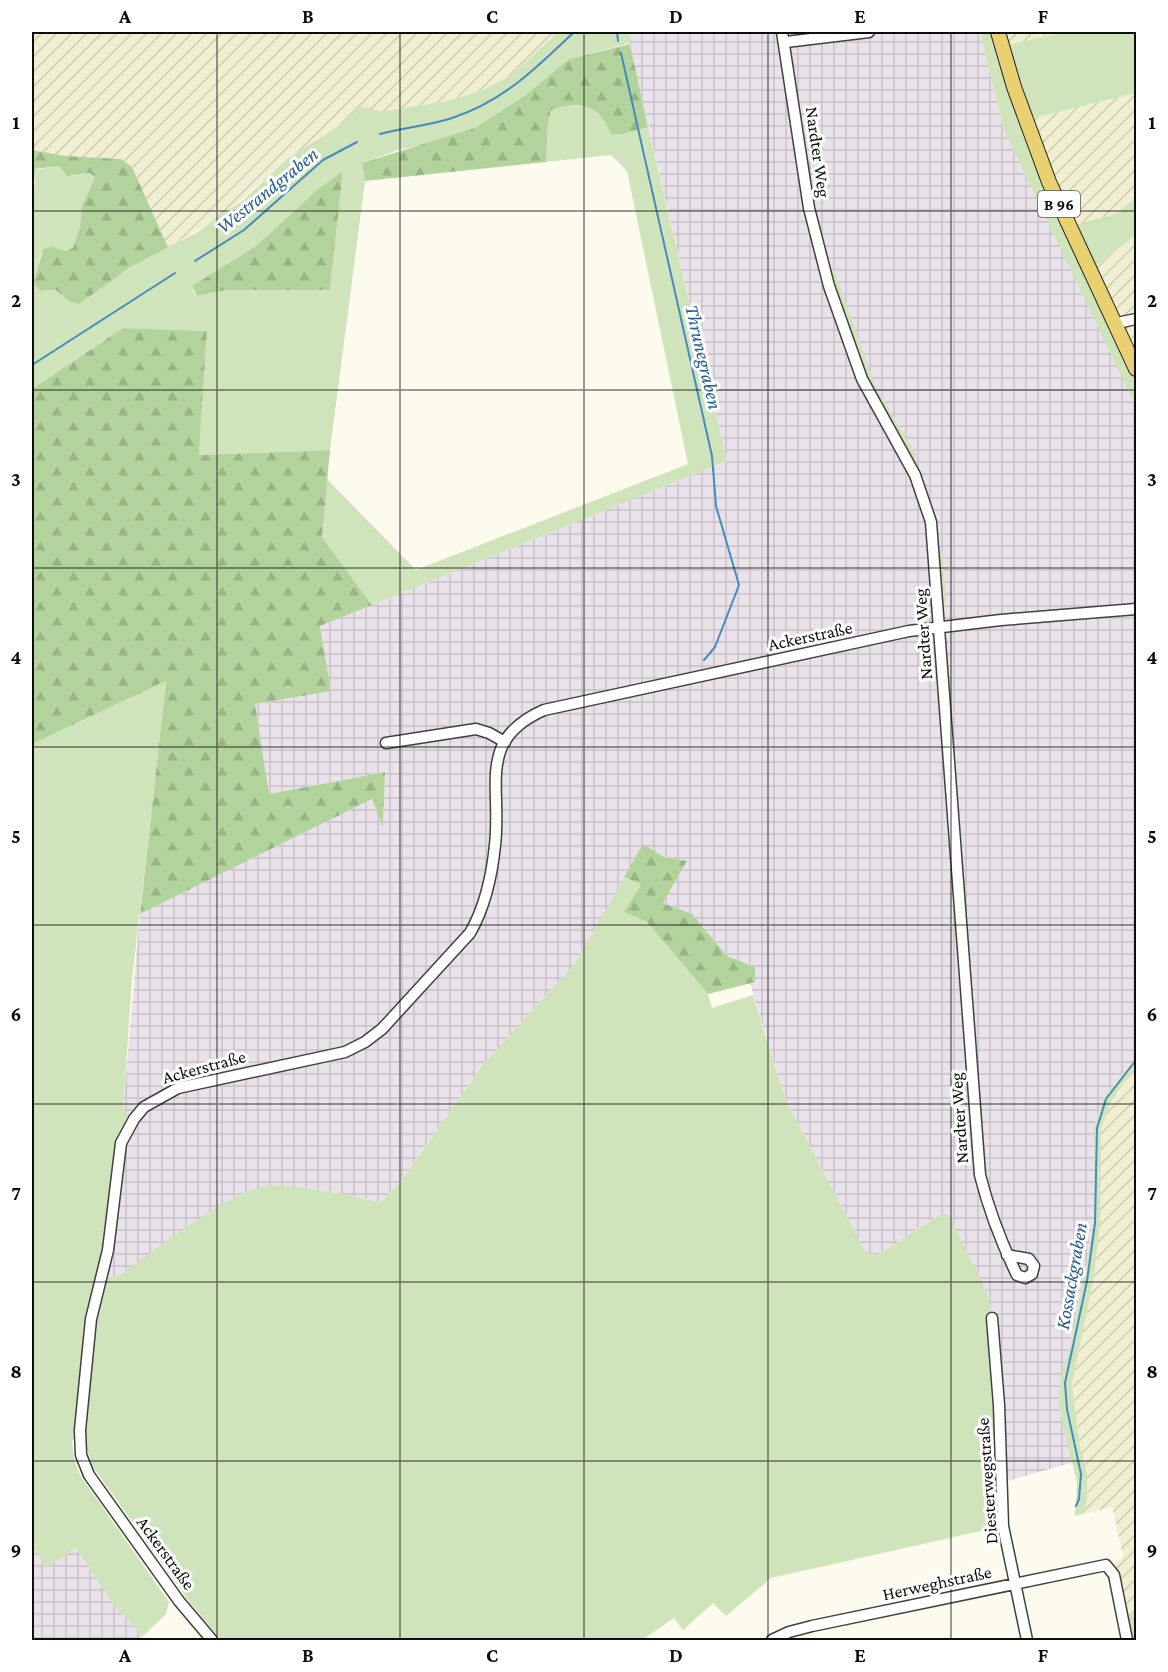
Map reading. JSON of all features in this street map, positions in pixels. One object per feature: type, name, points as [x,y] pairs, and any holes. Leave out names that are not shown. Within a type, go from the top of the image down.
[{"type":"main road","name":"B 96","points":[[999,32],[1014,87],[1049,182],[1137,369]]},
{"type":"street","points":[[784,37],[869,32]]},
{"type":"street","name":"Nardter Weg","points":[[784,37],[803,174],[818,251],[835,307],[862,379],[911,465],[925,500],[934,541],[980,1175],[989,1213],[1007,1255]]},
{"type":"street","points":[[1117,323],[1137,319]]},
{"type":"street","name":"Ackerstraße","points":[[212,1641],[179,1601],[89,1475],[81,1455],[80,1430],[91,1319],[108,1250],[121,1143],[134,1119],[144,1107],[167,1093],[258,1070],[345,1052],[382,1029],[470,933],[478,919],[495,846],[497,808],[494,771],[505,742],[520,723],[544,710],[909,631],[1137,609]]},
{"type":"street","points":[[386,743],[476,729],[505,742]]},
{"type":"street","name":"Diesterwegstraße","points":[[992,1318],[999,1405],[1003,1526],[1027,1641]]},
{"type":"street","name":"Herweghstraße","points":[[772,1641],[1015,1583],[1101,1565],[1110,1567],[1114,1575],[1127,1641]]},
{"type":"shaded area","points":[[631,32],[980,32],[1004,130],[1133,396],[1136,407],[1136,1058],[1103,1098],[1094,1127],[1094,1223],[1071,1342],[1060,1381],[1059,1408],[1074,1462],[1000,1483],[992,1318],[987,1293],[949,1216],[941,1213],[876,1256],[865,1251],[786,1101],[750,983],[755,982],[755,967],[727,956],[692,914],[663,903],[687,861],[664,857],[644,845],[573,966],[484,1063],[402,1180],[381,1202],[321,1190],[264,1186],[226,1202],[117,1277],[104,1274],[121,1143],[134,1119],[123,1109],[140,914],[372,799],[383,825],[385,772],[269,794],[255,704],[331,690],[320,626],[727,461],[634,65],[630,44]]},
{"type":"shaded area","points":[[32,1546],[46,1567],[76,1548],[116,1608],[143,1636],[138,1640],[102,1638],[101,1640],[32,1640],[32,1575],[35,1572],[32,1567]]},
{"type":"green space","points":[[32,32],[558,32],[512,75],[483,90],[447,101],[382,112],[375,112],[361,106],[343,123],[287,159],[223,216],[168,247],[132,167],[121,159],[66,156],[32,150]]},
{"type":"green space","points":[[558,32],[631,32],[630,43],[569,59],[527,94],[475,128],[433,143],[398,150],[362,163],[365,181],[330,450],[199,455],[207,331],[123,328],[32,389],[32,195],[35,170],[59,166],[71,176],[90,173],[95,177],[82,206],[80,226],[73,249],[66,251],[51,246],[41,254],[34,280],[41,291],[56,290],[64,297],[110,280],[151,255],[196,233],[243,200],[287,159],[343,123],[361,106],[382,112],[447,101],[483,90],[512,75]],"holes":[[[343,171],[330,290],[226,290],[198,296],[194,293],[192,286],[256,246],[318,189]]]},
{"type":"green space","points":[[980,32],[998,32],[1003,46],[1063,32],[1136,32],[1136,93],[1025,120],[1070,226],[1115,214],[1136,198],[1136,235],[1091,270],[1136,369],[1136,407],[1004,130]]},
{"type":"green space","points":[[999,32],[1063,32],[1002,46]]},
{"type":"green space","points":[[630,44],[648,127],[623,134],[611,134],[595,111],[587,107],[571,105],[551,110],[546,162],[365,181],[362,163],[475,128],[527,94],[569,59]]},
{"type":"green space","points":[[1136,93],[1136,198],[1115,214],[1070,226],[1025,120]]},
{"type":"green space","points":[[567,105],[589,107],[623,134],[648,127],[727,461],[372,605],[322,537],[326,478],[416,570],[688,464],[627,171],[611,155],[546,162],[551,110]]},
{"type":"green space","points":[[32,150],[66,156],[121,159],[132,167],[168,247],[129,268],[79,304],[69,301],[56,290],[41,291],[35,285],[34,280],[43,250],[51,246],[66,251],[73,248],[80,226],[82,206],[95,177],[90,173],[67,176],[59,166],[35,169],[32,195]]},
{"type":"green space","points":[[343,171],[330,290],[226,290],[197,296],[192,286],[256,246],[318,189]]},
{"type":"green space","points":[[1136,235],[1136,369],[1091,270]]},
{"type":"green space","points":[[834,269],[876,388],[917,456],[913,460],[879,405],[864,374],[829,271]]},
{"type":"green space","points":[[123,328],[207,331],[199,455],[330,450],[322,537],[372,605],[320,626],[331,691],[255,704],[269,794],[385,772],[383,827],[372,799],[140,914],[166,681],[32,744],[32,389]]},
{"type":"green space","points":[[942,550],[946,601],[942,605],[938,569],[940,567],[939,553]]},
{"type":"green space","points":[[166,681],[132,980],[123,1109],[134,1119],[126,1131],[104,1275],[117,1277],[206,1214],[244,1193],[262,1187],[303,1188],[381,1202],[402,1180],[484,1063],[573,966],[624,878],[641,883],[625,912],[647,922],[708,994],[712,1008],[753,995],[786,1101],[865,1251],[876,1256],[942,1213],[949,1215],[987,1293],[992,1318],[1003,1526],[771,1578],[726,1616],[713,1603],[683,1630],[674,1618],[642,1640],[221,1640],[188,1600],[93,1467],[80,1430],[72,1441],[74,1459],[80,1475],[169,1602],[166,1614],[143,1636],[116,1608],[76,1548],[46,1568],[32,1546],[32,744]]},
{"type":"green space","points":[[643,844],[664,857],[687,861],[663,903],[692,914],[727,956],[755,967],[755,982],[708,994],[647,922],[624,912],[641,884],[624,877]]},
{"type":"green space","points":[[1136,1058],[1136,1065],[1111,1102],[1101,1128],[1100,1223],[1093,1282],[1072,1384],[1080,1447],[1087,1474],[1087,1501],[1083,1514],[1075,1516],[1077,1483],[1059,1408],[1060,1381],[1071,1342],[1094,1223],[1094,1127],[1103,1098]]},
{"type":"green space","points":[[1136,1065],[1136,1613],[1122,1615],[1110,1567],[1123,1557],[1112,1507],[1083,1514],[1087,1501],[1072,1384],[1093,1282],[1101,1128],[1111,1102]]},
{"type":"green space","points":[[1136,1613],[1136,1640],[1127,1640],[1122,1615]]},
{"type":"waterway","name":"Westrandgraben","points":[[380,134],[443,121],[471,111],[518,82],[574,32]]},
{"type":"waterway","name":"Thrunegraben","points":[[617,32],[618,41]]},
{"type":"waterway","name":"Thrunegraben","points":[[621,53],[712,456],[716,506],[739,585],[715,647],[704,660]]},
{"type":"waterway","name":"Westrandgraben","points":[[195,261],[244,230],[323,160],[357,142]]},
{"type":"waterway","name":"Westrandgraben","points":[[32,365],[175,273]]},
{"type":"waterway","name":"Kossackgraben","points":[[1076,1506],[1079,1499],[1081,1474],[1067,1409],[1065,1383],[1087,1281],[1095,1223],[1097,1128],[1106,1099],[1136,1060]]}]
